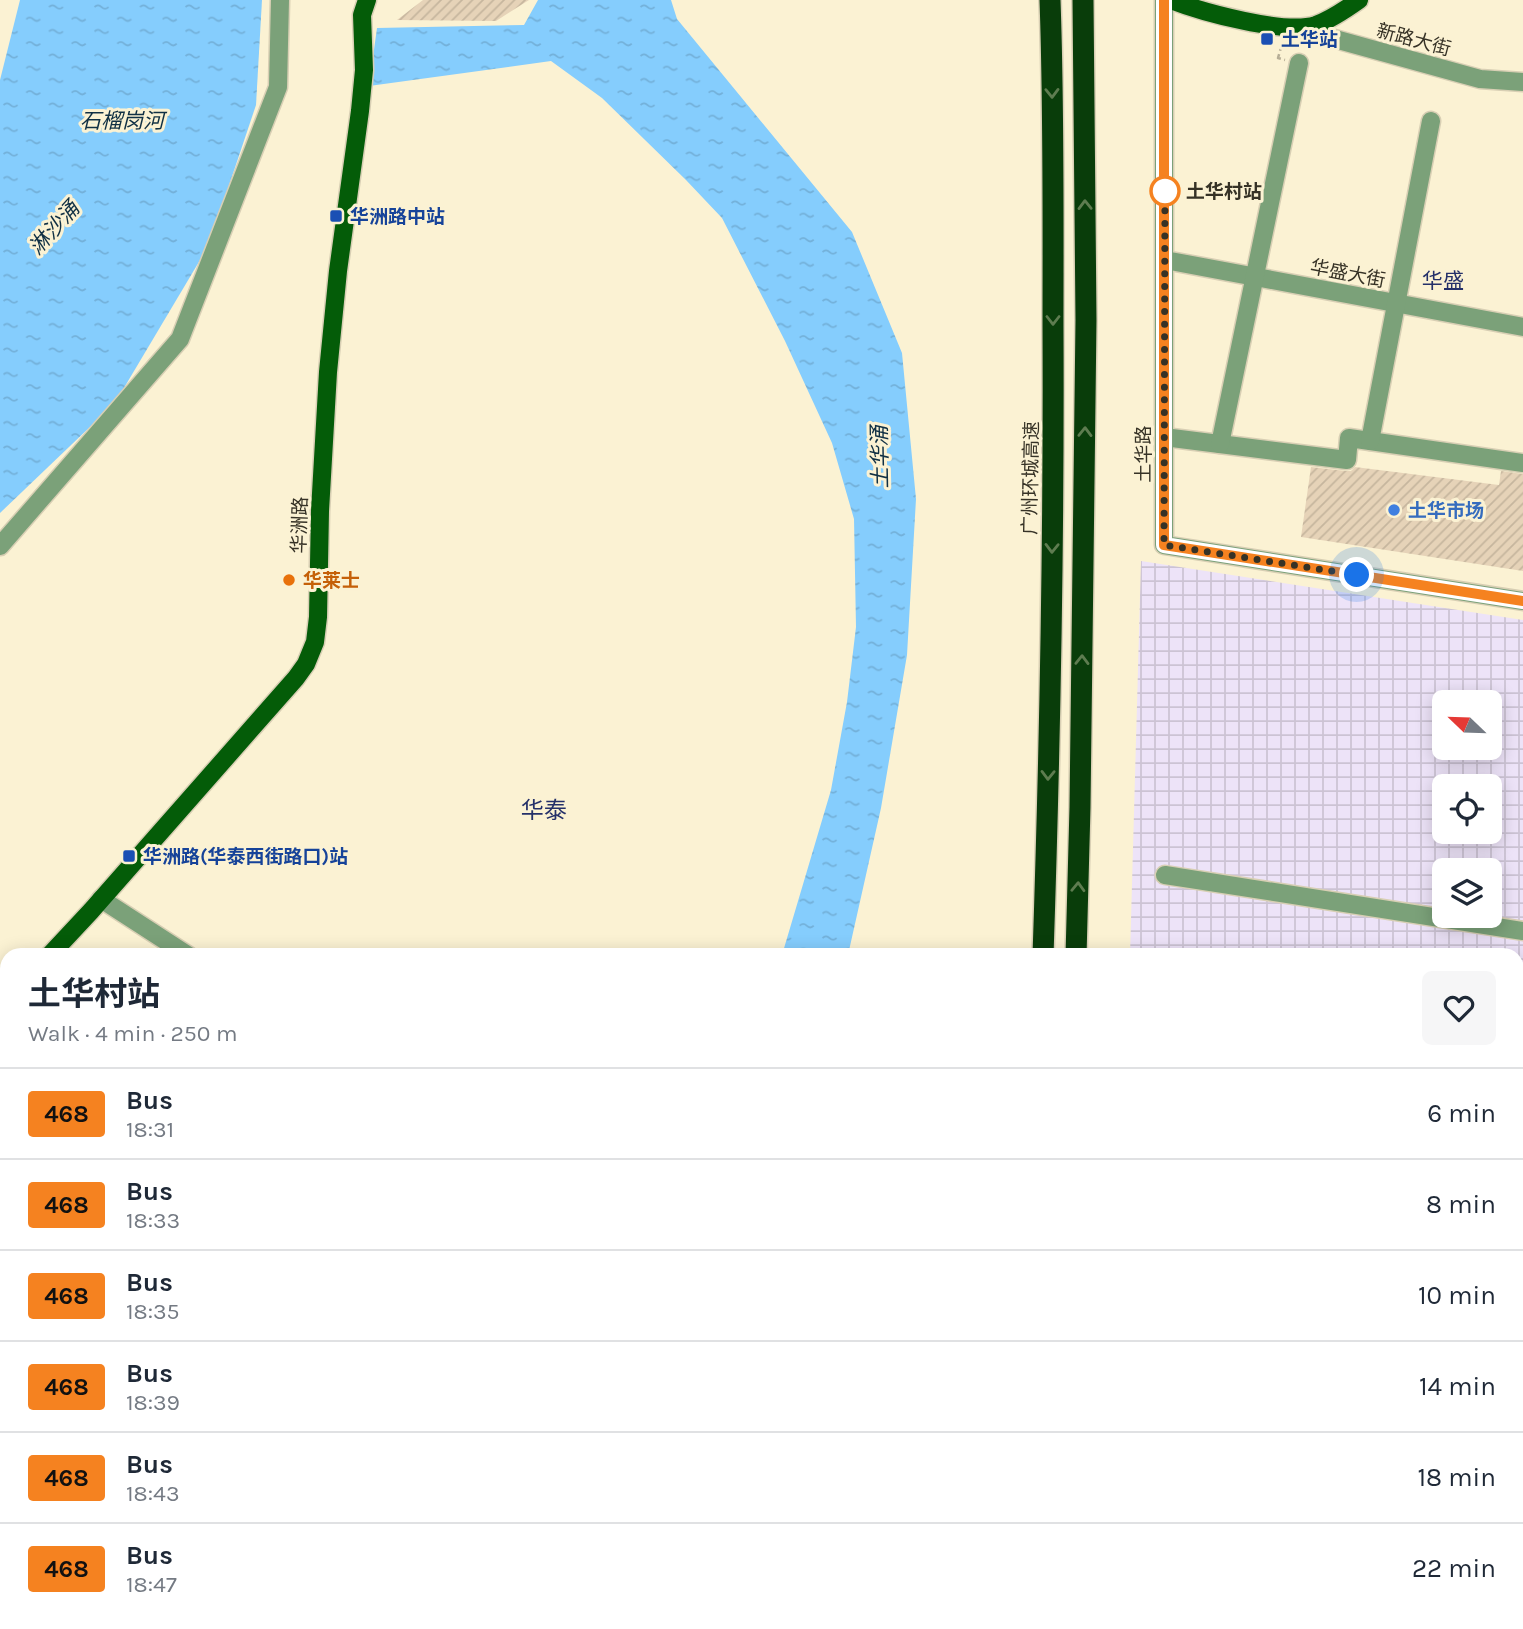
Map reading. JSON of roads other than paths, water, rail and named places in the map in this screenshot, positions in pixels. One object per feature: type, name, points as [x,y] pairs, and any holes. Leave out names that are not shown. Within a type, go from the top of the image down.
[{"type":"highway","name":"广州环城高速","points":[[1043,948],[1054,463],[1050,0]]},
{"type":"highway","points":[[1076,948],[1086,320],[1083,0]]},
{"type":"main road","name":"华洲路","points":[[56,948],[296,678],[306,664],[315,642],[328,372],[338,271],[360,111],[364,70],[362,15],[367,0]]},
{"type":"main road","points":[[1171,0],[1214,13],[1290,28],[1314,25],[1337,16],[1359,0]]},
{"type":"street","points":[[0,546],[180,339],[278,87],[279,0]]},
{"type":"street","name":"土华路","points":[[1164,0],[1164,545],[1523,601]]},
{"type":"street","name":"新路大街","points":[[1290,28],[1480,79],[1523,82]]},
{"type":"street","points":[[1220,444],[1298,63]]},
{"type":"street","points":[[1370,441],[1431,121]]},
{"type":"street","name":"华盛大街","points":[[1165,260],[1523,327]]},
{"type":"street","points":[[1164,437],[1347,460],[1349,438],[1523,463]]},
{"type":"street","points":[[1165,875],[1523,931]]},
{"type":"street","points":[[101,899],[177,948]]},
{"type":"water","name":"石榴岗河","points":[[20,0],[262,0],[256,105],[209,245],[115,403],[0,513],[0,80]]},
{"type":"water","name":"土华涌","points":[[538,0],[671,0],[677,19],[852,232],[902,353],[916,499],[907,655],[881,808],[850,948],[784,948],[831,790],[847,702],[856,627],[854,519],[832,443],[785,341],[722,218],[602,98],[551,61],[369,86],[377,28],[524,25]]},
{"type":"place","name":"土华站","points":[[1267,39]]},
{"type":"place","name":"土华村站","points":[[1165,191]]},
{"type":"place","name":"华洲路中站","points":[[336,216]]},
{"type":"place","name":"土华市场","points":[[1394,510]]},
{"type":"place","name":"华莱士","points":[[289,580]]},
{"type":"place","name":"华洲路(华泰西街路口)站","points":[[129,856]]},
{"type":"district","name":"华盛","points":[[1443,281]]},
{"type":"district","name":"华泰","points":[[544,810]]},
{"type":"water label","name":"淋沙涌","points":[[54,228]]}]
